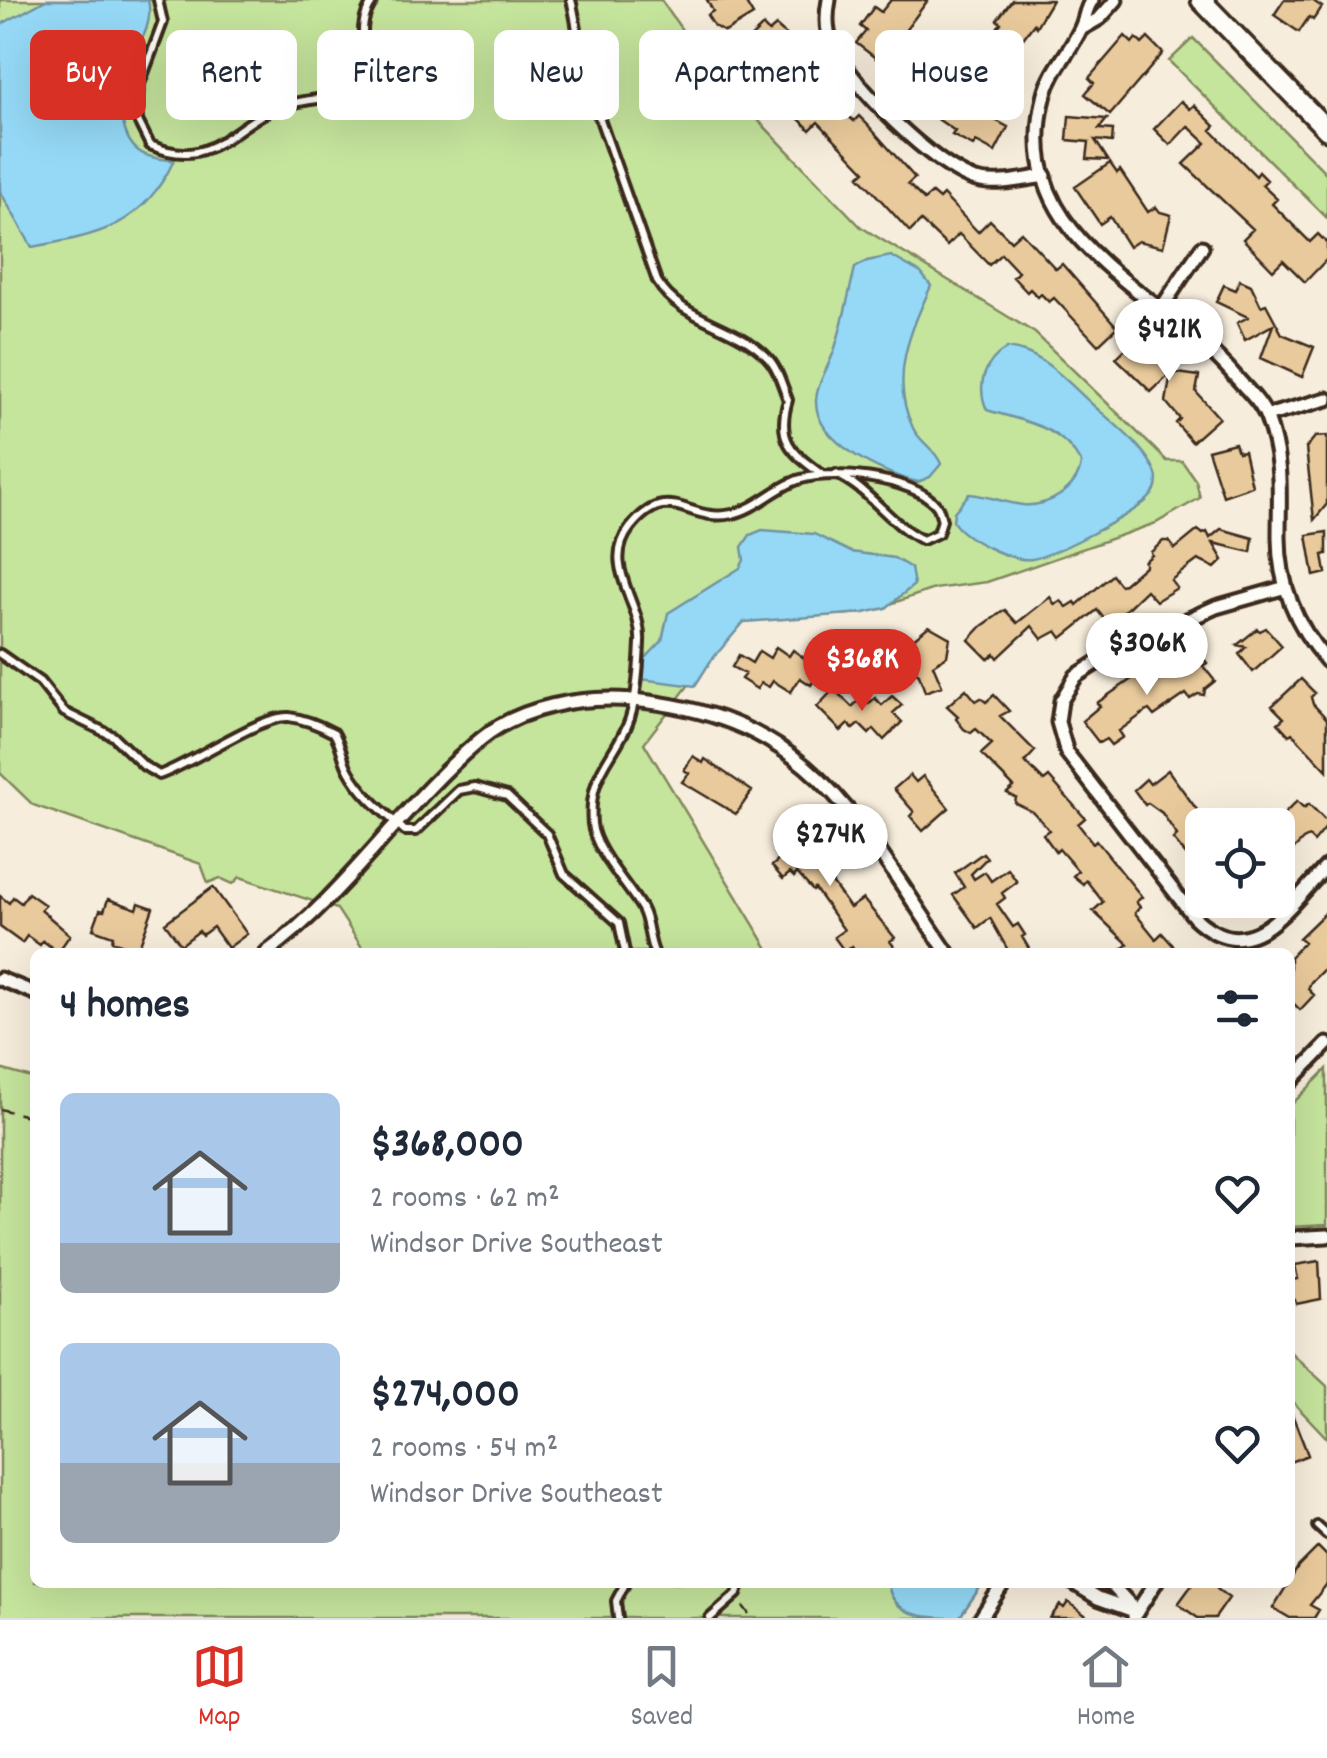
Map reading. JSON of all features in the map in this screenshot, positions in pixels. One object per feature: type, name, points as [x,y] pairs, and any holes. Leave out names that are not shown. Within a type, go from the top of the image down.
[{"type":"street","points":[[828,0],[826,20],[831,43],[846,68],[924,149],[959,173],[981,181],[1045,176]]},
{"type":"street","points":[[1092,0],[1045,96],[1039,145],[1045,176],[1062,217],[1083,246],[1220,358],[1266,416],[1281,476],[1279,539],[1286,587],[1304,630],[1327,662]]},
{"type":"street","points":[[1081,29],[1100,18],[1116,0]]},
{"type":"street","points":[[1200,0],[1327,130]]},
{"type":"street","points":[[1162,307],[1202,247]]},
{"type":"street","points":[[1266,416],[1327,399]]},
{"type":"street","points":[[1286,587],[1216,607],[1109,655],[1076,676],[1061,701],[1058,722],[1061,738],[1076,766],[1194,918],[1216,934],[1235,940],[1258,933],[1327,866]]},
{"type":"street","points":[[272,948],[303,922],[484,736],[524,714],[572,702],[633,700],[710,712],[754,730],[791,752],[846,807],[944,948]]},
{"type":"street","points":[[0,979],[30,991]]},
{"type":"street","points":[[1295,1077],[1327,1044]]},
{"type":"street","points":[[1295,1238],[1327,1236]]},
{"type":"street","points":[[981,1618],[1000,1588]]},
{"type":"street","points":[[1082,1588],[1139,1616]]},
{"type":"street","points":[[1114,1588],[1139,1616]]},
{"type":"street","points":[[1139,1616],[1153,1588]]},
{"type":"lane","points":[[158,0],[162,22],[140,84],[138,121],[150,145],[178,153],[212,146],[274,109],[331,94],[353,94],[364,86],[369,71],[361,32],[366,10],[374,0]]},
{"type":"lane","points":[[571,0],[582,53],[599,93],[596,108],[657,281],[676,305],[748,342],[768,358],[788,400],[782,420],[790,452],[822,474]]},
{"type":"lane","points":[[653,948],[644,913],[592,826],[599,773],[625,730],[633,700],[640,643],[639,626],[617,563],[628,530],[656,506],[684,505],[702,516],[732,514],[794,481],[836,474],[866,475],[921,495],[936,506],[942,520],[938,533],[924,540],[910,534],[853,481],[836,474]]},
{"type":"lane","points":[[0,654],[40,682],[64,712],[113,736],[159,776],[262,724],[286,716],[334,733],[359,787],[405,831],[416,831],[459,790],[475,788],[507,796],[548,834],[564,874],[619,923],[625,948]]},
{"type":"lane","points":[[1317,1526],[1327,1535]]},
{"type":"lane","points":[[618,1618],[616,1601],[623,1588]]},
{"type":"lane","points":[[710,1618],[739,1588]]},
{"type":"path","points":[[0,1109],[30,1117]]},
{"type":"path","points":[[740,1600],[752,1618]]},
{"type":"green space","points":[[0,0],[661,0],[682,30],[639,30],[639,120],[758,120],[861,227],[1035,333],[1167,461],[1182,461],[1196,481],[1200,498],[1156,523],[987,582],[934,589],[864,613],[738,621],[644,743],[768,948],[362,948],[337,909],[240,877],[233,884],[220,878],[208,883],[201,864],[33,805],[0,773]]},
{"type":"green space","points":[[1193,38],[1327,174],[1327,218],[1169,61]]},
{"type":"green space","points":[[0,1069],[30,1078],[30,1588],[980,1588],[959,1618],[0,1618]]},
{"type":"green space","points":[[1327,1069],[1327,1225],[1295,1227],[1295,1101]]},
{"type":"green space","points":[[1295,1357],[1327,1386],[1327,1438],[1295,1404]]},
{"type":"water","points":[[46,0],[148,0],[145,30],[30,30],[30,120],[123,120],[128,138],[138,150],[153,158],[174,160],[162,182],[133,214],[98,232],[32,247],[0,191],[0,25]]},
{"type":"water","points":[[891,256],[921,273],[931,286],[910,338],[903,373],[906,409],[913,428],[941,464],[930,477],[918,482],[855,455],[827,431],[816,402],[837,341],[855,268]]},
{"type":"water","points":[[1007,348],[1032,355],[1064,378],[1141,450],[1157,480],[1151,496],[1138,507],[1073,543],[1032,559],[988,548],[966,535],[953,521],[954,512],[969,494],[1023,505],[1043,503],[1068,488],[1079,472],[1081,463],[1063,440],[1028,422],[987,410],[982,392],[984,375]]},
{"type":"water","points":[[762,530],[814,534],[851,552],[894,558],[911,568],[914,585],[886,608],[864,613],[744,622],[695,686],[640,679],[642,662],[662,641],[668,613],[740,568],[744,560],[742,547],[750,535]]},
{"type":"water","points":[[889,1588],[979,1588],[959,1618],[914,1614],[891,1595]]},
{"type":"building","points":[[707,0],[744,0],[753,15],[721,30],[707,15],[713,11]]},
{"type":"building","points":[[891,0],[928,0],[906,30],[875,30],[875,58],[856,43],[866,31],[860,26],[874,7],[881,12]]},
{"type":"building","points":[[1012,0],[1052,0],[1036,27],[1034,24],[1024,37],[1024,30],[996,30],[1001,23],[997,20]]},
{"type":"building","points":[[1284,0],[1312,0],[1322,7],[1299,32],[1274,15]]},
{"type":"building","points":[[1125,36],[1132,43],[1136,38],[1142,44],[1148,38],[1163,53],[1110,115],[1085,94],[1094,83],[1089,78]]},
{"type":"building","points":[[1181,101],[1190,109],[1194,105],[1215,126],[1211,130],[1256,176],[1259,172],[1267,180],[1262,185],[1277,199],[1272,204],[1310,242],[1318,234],[1327,243],[1327,259],[1305,282],[1283,260],[1273,270],[1243,239],[1253,229],[1184,164],[1206,143],[1188,126],[1170,145],[1154,129]]},
{"type":"building","points":[[859,116],[915,178],[908,184],[924,200],[932,193],[939,199],[943,195],[978,232],[990,220],[1011,241],[1021,232],[1056,269],[1062,264],[1117,327],[1098,345],[1054,298],[1049,302],[1030,289],[1027,292],[1013,277],[1018,272],[1001,254],[989,265],[959,234],[947,246],[921,221],[910,232],[859,176],[865,171],[818,122],[810,130],[800,120],[854,121]]},
{"type":"building","points":[[1069,116],[1107,119],[1099,129],[1113,130],[1112,142],[1095,140],[1108,160],[1087,159],[1089,142],[1067,140]]},
{"type":"building","points":[[939,120],[995,120],[1008,127],[995,152],[952,135],[955,131]]},
{"type":"building","points":[[1110,163],[1117,173],[1120,170],[1148,212],[1156,207],[1171,215],[1163,247],[1138,241],[1129,247],[1110,217],[1100,224],[1075,187]]},
{"type":"building","points":[[1240,280],[1251,285],[1261,306],[1266,304],[1282,334],[1314,347],[1302,377],[1261,358],[1273,325],[1245,340],[1237,323],[1248,317],[1216,302],[1224,285],[1235,290]]},
{"type":"building","points":[[1139,336],[1146,342],[1151,336],[1180,363],[1171,372],[1199,376],[1196,392],[1219,418],[1192,442],[1176,423],[1180,419],[1166,402],[1171,373],[1151,392],[1116,358]]},
{"type":"building","points":[[1327,436],[1327,504],[1314,520],[1306,448],[1315,437]]},
{"type":"building","points":[[1235,443],[1238,452],[1244,451],[1252,486],[1223,496],[1208,450]]},
{"type":"building","points":[[1221,529],[1253,538],[1251,552],[1213,543],[1223,560],[1215,568],[1198,560],[1171,580],[1177,588],[1156,601],[1146,590],[1118,617],[1115,614],[1106,621],[1097,610],[1062,638],[1057,631],[1042,639],[1032,626],[998,658],[995,654],[988,659],[969,640],[1005,610],[1017,623],[1050,597],[1055,605],[1061,601],[1067,607],[1075,602],[1077,605],[1112,575],[1120,585],[1124,584],[1146,565],[1151,552],[1163,541],[1169,541],[1175,549],[1198,530],[1207,532],[1210,538]]},
{"type":"building","points":[[1327,532],[1327,554],[1323,555],[1326,573],[1314,576],[1307,535]]},
{"type":"building","points":[[929,626],[950,638],[947,656],[933,665],[942,686],[925,692],[919,674],[905,665],[916,646],[912,640]]},
{"type":"building","points":[[1266,628],[1282,646],[1253,672],[1239,654],[1246,647],[1237,645],[1257,629]]},
{"type":"building","points":[[776,647],[789,656],[793,650],[821,670],[811,685],[800,678],[791,692],[773,681],[769,687],[761,683],[757,689],[741,679],[745,674],[732,667],[739,655],[752,663],[759,651],[770,658]]},
{"type":"building","points":[[1197,649],[1207,663],[1203,666],[1215,681],[1204,695],[1190,699],[1186,694],[1154,716],[1149,710],[1119,731],[1123,737],[1111,745],[1106,739],[1099,743],[1082,721],[1100,706],[1097,703],[1139,674],[1145,682],[1151,678],[1156,682],[1165,680],[1184,665],[1180,661]]},
{"type":"building","points":[[1301,679],[1315,693],[1311,697],[1313,704],[1327,719],[1327,770],[1278,723],[1284,718],[1272,706]]},
{"type":"building","points":[[834,689],[852,707],[861,698],[868,704],[875,698],[882,705],[892,696],[902,705],[893,713],[902,722],[884,740],[874,729],[869,734],[859,724],[853,729],[848,724],[841,731],[817,707]]},
{"type":"building","points":[[966,689],[976,701],[981,698],[986,702],[994,695],[1009,711],[1000,716],[1035,751],[1025,762],[1044,781],[1049,777],[1085,818],[1078,824],[1142,897],[1136,902],[1140,907],[1135,913],[1156,939],[1162,933],[1175,948],[1123,948],[1128,944],[1093,911],[1103,902],[1086,880],[1083,884],[1073,876],[1078,871],[1043,834],[1049,830],[1033,812],[1015,803],[1016,798],[1007,793],[1014,787],[981,754],[992,744],[976,729],[971,733],[964,729],[947,706]]},
{"type":"building","points":[[693,756],[703,763],[705,759],[752,791],[736,814],[682,782]]},
{"type":"building","points":[[1168,770],[1196,808],[1185,808],[1185,854],[1173,839],[1177,835],[1162,813],[1148,803],[1145,805],[1134,790],[1146,779],[1150,784]]},
{"type":"building","points":[[910,775],[916,782],[923,776],[949,808],[923,831],[910,816],[914,812],[894,789]]},
{"type":"building","points":[[1297,801],[1304,808],[1309,804],[1327,822],[1314,842],[1309,837],[1295,848],[1295,808],[1290,808]]},
{"type":"building","points":[[803,810],[816,824],[806,833],[814,842],[811,844],[838,873],[831,880],[833,884],[850,908],[863,899],[895,938],[890,941],[895,948],[842,948],[834,937],[844,930],[815,889],[797,873],[783,879],[772,866],[783,856],[772,843],[782,835],[779,832]]},
{"type":"building","points":[[983,853],[987,858],[971,874],[974,879],[985,872],[991,881],[1008,869],[1017,882],[1002,893],[1005,898],[997,904],[1013,927],[1018,924],[1029,948],[1007,948],[990,918],[977,928],[953,895],[964,887],[955,873]]},
{"type":"building","points":[[213,887],[247,934],[228,948],[213,927],[202,935],[199,931],[181,945],[165,923]]},
{"type":"building","points":[[28,893],[45,905],[41,910],[70,935],[61,948],[53,948],[43,941],[40,945],[27,936],[22,943],[0,927],[0,896],[9,903],[13,897],[21,903]]},
{"type":"building","points":[[108,899],[137,909],[139,903],[153,908],[139,948],[112,941],[113,936],[93,929],[100,910],[104,911]]},
{"type":"building","points":[[1327,911],[1327,966],[1311,982],[1308,989],[1314,995],[1300,1010],[1295,1005],[1295,952],[1304,942],[1299,938]]},
{"type":"building","points":[[1319,1261],[1321,1299],[1296,1304],[1295,1265]]},
{"type":"building","points":[[1295,1422],[1308,1455],[1295,1460]]},
{"type":"building","points":[[1318,1547],[1327,1556],[1327,1584],[1310,1605],[1319,1610],[1314,1618],[1290,1618],[1273,1608],[1285,1588],[1295,1588],[1298,1567]]},
{"type":"building","points":[[1190,1588],[1218,1588],[1229,1598],[1215,1618],[1198,1618],[1178,1604]]},
{"type":"building","points":[[1068,1602],[1089,1618],[1050,1618],[1060,1605],[1064,1608]]}]
